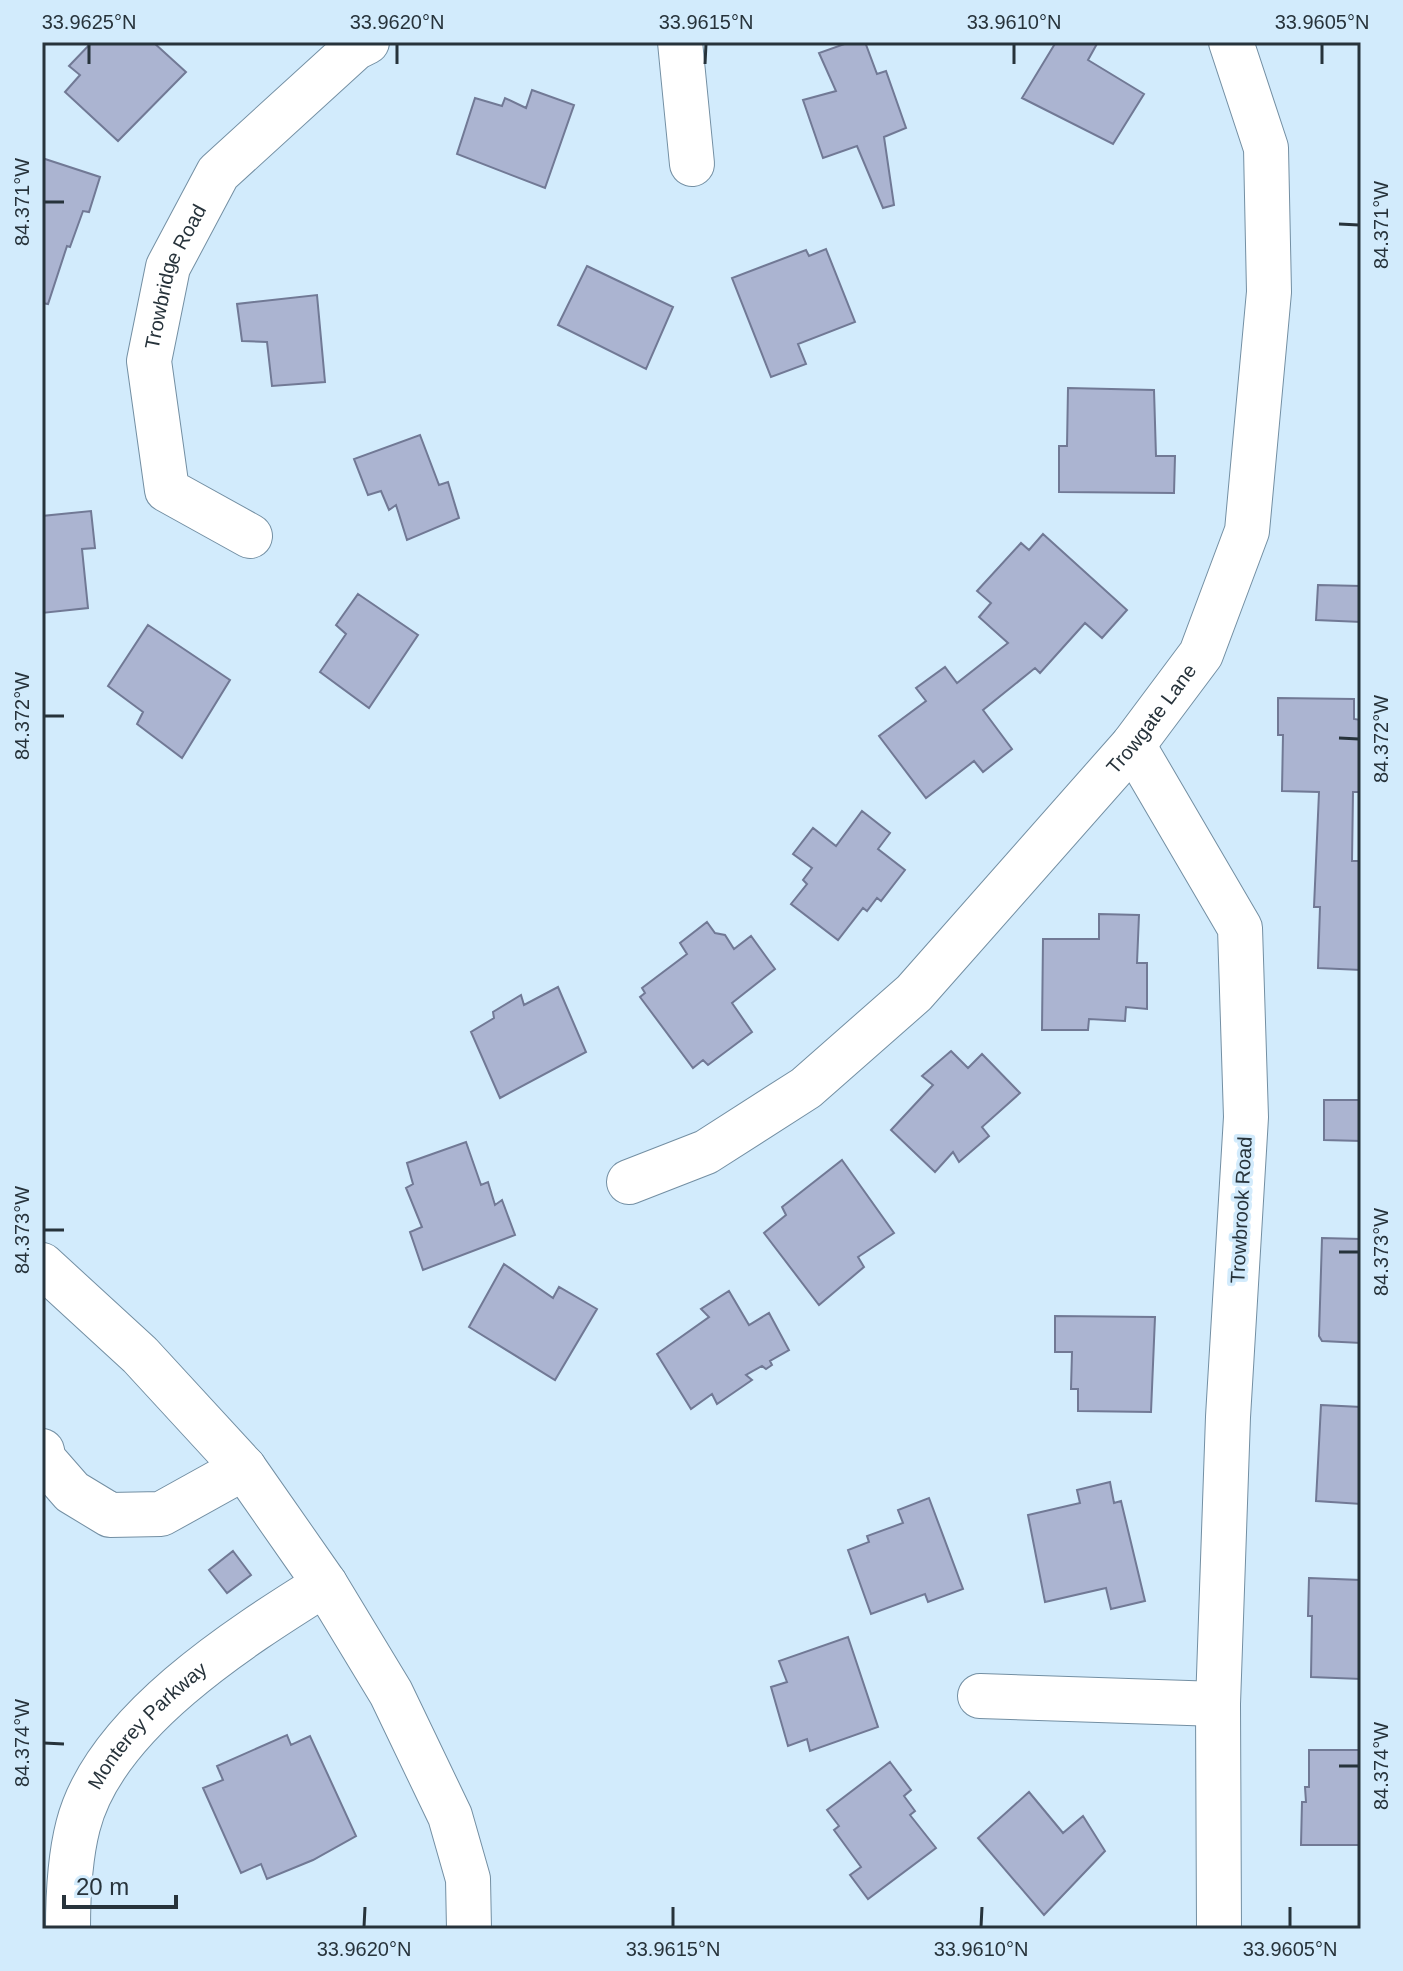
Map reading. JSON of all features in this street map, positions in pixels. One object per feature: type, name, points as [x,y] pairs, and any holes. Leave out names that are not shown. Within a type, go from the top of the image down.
[{"type":"street","name":"Trowbridge Road","points":[[250,536],[167,490],[149,361],[168,267],[218,173],[355,48],[367,42]]},
{"type":"street","points":[[680,42],[692,164]]},
{"type":"street","name":"Trowgate Lane","points":[[629,1182],[706,1152],[806,1088],[914,993],[1133,745],[1201,654],[1247,531],[1269,292],[1266,148],[1231,42]]},
{"type":"street","name":"Trowbrook Road","points":[[1133,745],[1240,928],[1246,1117],[1228,1417],[1218,1704],[1219,1929]]},
{"type":"street","points":[[42,1265],[140,1355],[244,1468],[325,1584],[391,1693],[450,1816],[468,1879],[469,1929]]},
{"type":"street","points":[[42,1451],[44,1460],[72,1492],[110,1515],[161,1514],[244,1468]]},
{"type":"street","name":"Monterey Parkway","points":[[68,1929],[78,1825],[102,1770],[136,1726],[244,1634],[325,1584]]},
{"type":"street","points":[[980,1696],[1218,1704]]},
{"type":"building","points":[[92,42],[153,42],[186,72],[118,141],[65,92],[80,75],[69,66]]},
{"type":"building","points":[[850,42],[865,42],[877,74],[886,71],[906,128],[884,137],[894,205],[883,208],[857,146],[823,158],[803,100],[836,91],[819,53]]},
{"type":"building","points":[[1056,42],[1098,42],[1088,60],[1144,94],[1113,144],[1022,98]]},
{"type":"building","points":[[532,90],[574,105],[545,188],[457,154],[475,98],[502,106],[505,98],[526,108]]},
{"type":"building","points":[[42,158],[100,177],[89,212],[83,211],[70,247],[67,246],[48,304],[42,303]]},
{"type":"building","points":[[826,249],[855,322],[798,344],[806,364],[771,377],[732,278],[806,250],[809,256]]},
{"type":"building","points":[[587,266],[673,307],[646,369],[558,325]]},
{"type":"building","points":[[317,295],[325,382],[272,386],[267,342],[242,341],[237,304]]},
{"type":"building","points":[[1068,388],[1154,390],[1156,456],[1175,456],[1174,493],[1059,492],[1059,446],[1067,446]]},
{"type":"building","points":[[420,435],[439,485],[448,482],[459,518],[407,540],[396,505],[389,510],[381,491],[368,495],[354,459]]},
{"type":"building","points":[[91,511],[95,548],[82,549],[88,608],[42,613],[42,516]]},
{"type":"building","points":[[1043,534],[1127,610],[1102,638],[1085,623],[1040,673],[1035,668],[983,710],[1012,749],[983,772],[974,761],[926,798],[879,736],[926,701],[916,688],[945,667],[957,683],[1008,643],[979,617],[991,603],[977,591],[1021,543],[1029,550]]},
{"type":"building","points":[[1318,585],[1361,586],[1361,622],[1316,620]]},
{"type":"building","points":[[358,594],[418,635],[369,708],[320,672],[346,634],[336,625]]},
{"type":"building","points":[[148,625],[230,680],[182,758],[137,724],[143,712],[108,686]]},
{"type":"building","points":[[1278,698],[1354,699],[1354,719],[1361,720],[1361,792],[1353,792],[1352,861],[1361,861],[1361,970],[1318,968],[1320,907],[1314,907],[1319,792],[1282,791],[1283,735],[1278,735]]},
{"type":"building","points":[[862,811],[890,833],[878,849],[905,870],[881,901],[877,898],[867,911],[863,908],[838,940],[791,904],[807,884],[803,880],[812,868],[793,854],[813,828],[836,846]]},
{"type":"building","points":[[1099,914],[1139,915],[1137,963],[1147,963],[1147,1009],[1126,1007],[1125,1021],[1089,1019],[1088,1030],[1042,1030],[1043,939],[1099,939]]},
{"type":"building","points":[[707,922],[715,933],[725,935],[734,949],[751,936],[775,969],[732,1003],[752,1032],[708,1065],[703,1060],[693,1068],[640,997],[645,993],[642,988],[687,954],[680,943]]},
{"type":"building","points":[[558,987],[586,1052],[500,1098],[471,1032],[494,1018],[493,1012],[521,995],[524,1005]]},
{"type":"building","points":[[951,1051],[968,1068],[982,1054],[1020,1093],[982,1127],[989,1136],[959,1162],[953,1152],[935,1172],[891,1130],[933,1085],[922,1076]]},
{"type":"building","points":[[1324,1100],[1361,1100],[1361,1141],[1324,1140]]},
{"type":"building","points":[[466,1142],[481,1185],[488,1182],[495,1205],[502,1200],[515,1235],[423,1270],[410,1232],[422,1227],[406,1188],[413,1184],[407,1163]]},
{"type":"building","points":[[842,1160],[894,1233],[858,1257],[864,1267],[819,1305],[764,1233],[786,1215],[782,1207]]},
{"type":"building","points":[[1322,1238],[1361,1239],[1361,1343],[1322,1341],[1319,1336]]},
{"type":"building","points":[[504,1264],[553,1298],[559,1287],[597,1309],[555,1380],[469,1327]]},
{"type":"building","points":[[729,1291],[749,1325],[769,1313],[789,1350],[770,1361],[772,1365],[766,1369],[762,1366],[746,1375],[752,1380],[717,1404],[712,1394],[691,1409],[657,1354],[709,1317],[701,1309]]},
{"type":"building","points":[[1055,1316],[1155,1317],[1151,1412],[1078,1411],[1078,1389],[1071,1389],[1072,1352],[1055,1352]]},
{"type":"building","points":[[1321,1405],[1361,1407],[1361,1504],[1316,1501]]},
{"type":"building","points":[[1110,1482],[1114,1503],[1121,1501],[1145,1601],[1111,1609],[1106,1588],[1045,1602],[1028,1515],[1080,1503],[1077,1490]]},
{"type":"building","points":[[929,1498],[963,1589],[928,1602],[925,1594],[871,1614],[848,1550],[869,1542],[867,1536],[903,1523],[898,1510]]},
{"type":"building","points":[[233,1551],[251,1575],[227,1593],[209,1570]]},
{"type":"building","points":[[1309,1578],[1361,1580],[1361,1679],[1311,1677]]},
{"type":"building","points":[[848,1637],[878,1727],[810,1751],[807,1739],[788,1746],[771,1687],[787,1682],[779,1661]]},
{"type":"building","points":[[287,1735],[291,1745],[310,1736],[356,1836],[313,1860],[267,1879],[261,1864],[241,1873],[203,1788],[223,1780],[217,1766]]},
{"type":"building","points":[[1309,1750],[1361,1750],[1361,1845],[1301,1845],[1302,1802],[1306,1802],[1305,1787],[1309,1787]]},
{"type":"building","points":[[890,1762],[911,1790],[904,1796],[915,1811],[910,1815],[936,1848],[868,1899],[850,1875],[861,1867],[834,1830],[839,1826],[827,1810]]},
{"type":"building","points":[[1029,1792],[1063,1833],[1083,1816],[1105,1851],[1044,1915],[978,1838]]}]
